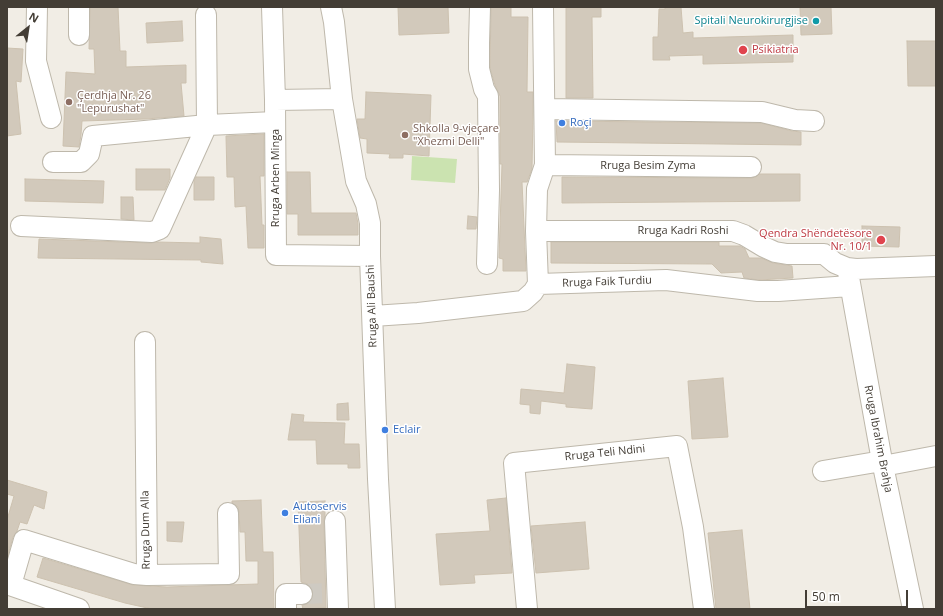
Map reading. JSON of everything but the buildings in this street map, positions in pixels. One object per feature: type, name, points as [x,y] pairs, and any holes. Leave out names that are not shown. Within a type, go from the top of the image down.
[{"type":"street","points":[[37,7],[36,61],[51,118]]},
{"type":"street","points":[[79,7],[79,35]]},
{"type":"street","name":"Rruga Arben Minga","points":[[272,7],[275,100],[276,255],[370,256]]},
{"type":"street","name":"Rruga Ali Baushi","points":[[332,7],[342,99],[356,181],[366,204],[370,223],[378,480],[386,609]]},
{"type":"street","points":[[480,7],[478,43],[479,69],[484,89],[488,96],[489,190],[487,264]]},
{"type":"street","points":[[373,316],[418,313],[523,301],[533,292],[538,284],[536,230],[537,189],[545,166],[543,7]]},
{"type":"street","points":[[21,226],[152,232],[160,229],[207,125],[206,15]]},
{"type":"street","points":[[275,100],[342,99]]},
{"type":"street","points":[[545,109],[762,112],[795,120],[814,121]]},
{"type":"street","points":[[53,162],[81,162],[89,154],[93,136],[207,125],[275,122]]},
{"type":"street","name":"Rruga Besim Zyma","points":[[545,166],[751,167]]},
{"type":"street","name":"Rruga Kadri Roshi","points":[[536,230],[733,231],[744,235],[764,248],[775,252],[787,254],[824,254],[849,277]]},
{"type":"street","name":"Rruga Faik Turdiu","points":[[538,284],[666,280],[758,291],[778,291],[849,277],[856,269],[936,266]]},
{"type":"street","name":"Rruga Ibrahim Brahja","points":[[849,277],[882,463],[913,609]]},
{"type":"street","name":"Rruga Dum Alla","points":[[145,342],[147,575],[230,574],[228,513]]},
{"type":"street","name":"Rruga Teli Ndini","points":[[527,609],[514,463],[677,446],[693,527],[704,609]]},
{"type":"street","points":[[823,471],[936,456]]},
{"type":"street","points":[[335,521],[335,598]]},
{"type":"street","points":[[80,609],[9,585],[24,540],[122,571],[147,575]]},
{"type":"green space","points":[[412,156],[457,159],[455,183],[411,180]]},
{"type":"tunnel","points":[[302,594],[329,593]]},
{"type":"place","name":"Spitali Neurokirurgjise","points":[[816,21]]},
{"type":"place","name":"Psikiatria","points":[[743,50]]},
{"type":"place","name":"Çerdhja Nr. 26 \"Lepurushat\"","points":[[69,102]]},
{"type":"place","name":"Roçi","points":[[562,123]]},
{"type":"place","name":"Shkolla 9-vjeçare \"Xhezmi Delli\"","points":[[405,135]]},
{"type":"place","name":"Qendra Shëndetësore Nr. 10/1","points":[[881,240]]},
{"type":"place","name":"Eclair","points":[[385,430]]},
{"type":"place","name":"Autoservis Eliani","points":[[285,513]]}]
